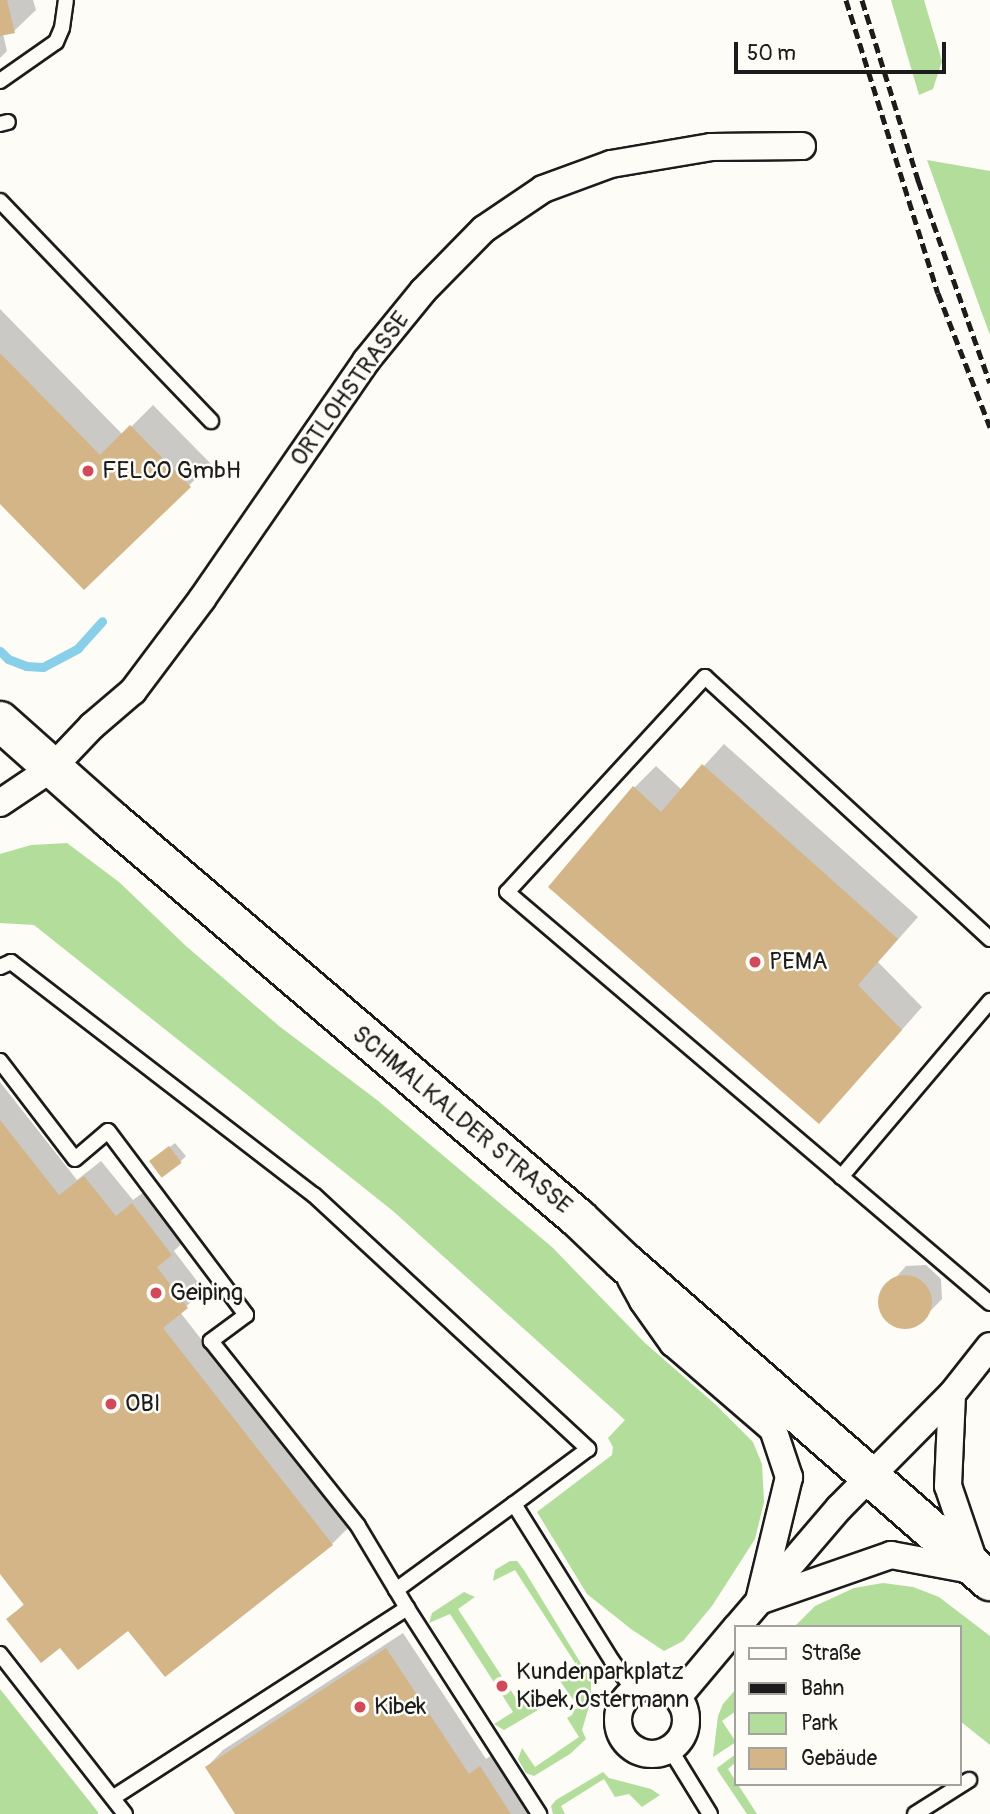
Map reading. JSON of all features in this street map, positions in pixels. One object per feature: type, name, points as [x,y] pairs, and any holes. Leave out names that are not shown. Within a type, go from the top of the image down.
[{"type":"main road","name":"SCHMALKALDER STRASSE","points":[[0,721],[579,1219],[623,1261],[984,1576]]},
{"type":"street","name":"ORTLOHSTRASSE","points":[[0,803],[52,768],[92,726],[133,691],[202,599],[366,361],[423,291],[484,229],[543,189],[611,164],[711,146],[803,146]]},
{"type":"street","points":[[623,1261],[643,1301],[673,1343],[773,1429],[789,1477],[759,1601]]},
{"type":"street","points":[[739,1625],[869,1476],[952,1394],[990,1346]]},
{"type":"street","points":[[952,1394],[948,1486],[984,1576]]},
{"type":"street","points":[[759,1601],[891,1555],[984,1576]]},
{"type":"street","points":[[678,1697],[734,1631]]},
{"type":"street","points":[[643,1686],[662,1686],[678,1697],[684,1705],[686,1725],[683,1735],[670,1749],[650,1754],[640,1752],[624,1739],[619,1729],[620,1707],[634,1690],[643,1686]]},
{"type":"lane","points":[[0,81],[56,41],[62,28],[66,0]]},
{"type":"lane","points":[[0,201],[211,421]]},
{"type":"lane","points":[[990,939],[705,677],[507,892],[990,1304]]},
{"type":"lane","points":[[0,967],[11,962],[314,1195],[589,1449],[396,1590]]},
{"type":"lane","points":[[841,1177],[990,1001]]},
{"type":"lane","points":[[0,1061],[75,1159],[108,1131],[246,1315],[211,1341],[358,1526],[407,1608],[539,1814]]},
{"type":"lane","points":[[514,1504],[612,1661],[634,1690]]},
{"type":"lane","points":[[114,1797],[407,1608]]},
{"type":"lane","points":[[0,1654],[125,1814]]},
{"type":"lane","points":[[670,1749],[710,1814]]},
{"type":"lane","points":[[962,1784],[969,1780]]},
{"type":"lane","points":[[915,1814],[959,1786]]},
{"type":"green space","points":[[891,0],[924,0],[942,61],[933,89],[919,95]]},
{"type":"green space","points":[[927,160],[990,171],[990,335],[983,316]]},
{"type":"green space","points":[[67,843],[119,882],[186,946],[279,1026],[377,1100],[552,1247],[645,1343],[716,1405],[753,1442],[762,1464],[764,1502],[755,1539],[712,1606],[683,1641],[664,1651],[587,1594],[537,1512],[612,1455],[613,1447],[608,1438],[625,1420],[393,1211],[34,925],[0,923],[0,854],[31,845]]},
{"type":"green space","points":[[510,1561],[517,1561],[524,1570],[591,1680],[591,1700],[582,1730],[586,1739],[570,1754],[534,1776],[526,1773],[518,1759],[522,1748],[535,1767],[579,1737],[567,1718],[572,1715],[577,1705],[560,1681],[579,1669],[515,1570],[493,1581],[495,1570]]},
{"type":"green space","points":[[883,1583],[913,1587],[939,1597],[990,1636],[990,1745],[962,1723],[962,1625],[796,1625],[815,1606],[854,1588]]},
{"type":"green space","points":[[464,1592],[475,1597],[458,1609],[521,1706],[539,1695],[542,1698],[543,1703],[538,1710],[504,1730],[494,1724],[513,1712],[450,1614],[429,1623],[432,1613]]},
{"type":"green space","points":[[0,1689],[98,1812],[98,1814],[0,1814]]},
{"type":"green space","points":[[734,1691],[734,1712],[722,1721],[734,1743],[713,1757],[718,1716],[723,1704]]},
{"type":"green space","points":[[734,1755],[734,1764],[728,1769],[734,1778],[734,1786],[739,1786],[757,1814],[747,1814],[717,1768]]},
{"type":"green space","points":[[603,1772],[609,1778],[651,1789],[660,1795],[642,1807],[629,1794],[615,1797],[604,1779],[561,1806],[565,1814],[553,1814],[551,1806],[556,1800]]},
{"type":"building","points":[[0,0],[7,0],[15,33],[0,36]]},
{"type":"building","name":"FELCO GmbH","points":[[0,353],[100,455],[130,425],[191,487],[84,590],[0,504]]},
{"type":"building","name":"PEMA","points":[[702,764],[898,939],[858,985],[902,1030],[819,1124],[548,887],[633,786],[661,812]]},
{"type":"building","name":"OBI","points":[[0,1120],[59,1195],[84,1176],[116,1216],[132,1203],[172,1255],[157,1267],[188,1308],[163,1328],[333,1545],[165,1677],[128,1631],[78,1670],[60,1648],[41,1663],[6,1619],[24,1605],[0,1574]]},
{"type":"building","points":[[169,1146],[182,1163],[162,1178],[149,1161]]},
{"type":"building","points":[[905,1275],[924,1283],[932,1302],[924,1321],[905,1329],[886,1321],[878,1302],[886,1283]]},
{"type":"building","name":"Kibek","points":[[386,1648],[469,1774],[480,1766],[511,1814],[235,1814],[205,1767]]},
{"type":"waterway","points":[[0,651],[8,659],[26,666],[43,667],[78,648],[102,621]]},
{"type":"railway","points":[[846,0],[938,293],[990,427]]},
{"type":"railway","points":[[862,0],[918,180],[990,383]]},
{"type":"place","name":"FELCO GmbH","points":[[88,471]]},
{"type":"place","name":"PEMA","points":[[755,962]]},
{"type":"place","name":"Geiping","points":[[156,1293]]},
{"type":"place","name":"OBI","points":[[111,1404]]},
{"type":"place","name":"Kundenparkplatz Kibek,Ostermann","points":[[502,1686]]},
{"type":"place","name":"Kibek","points":[[360,1707]]}]
